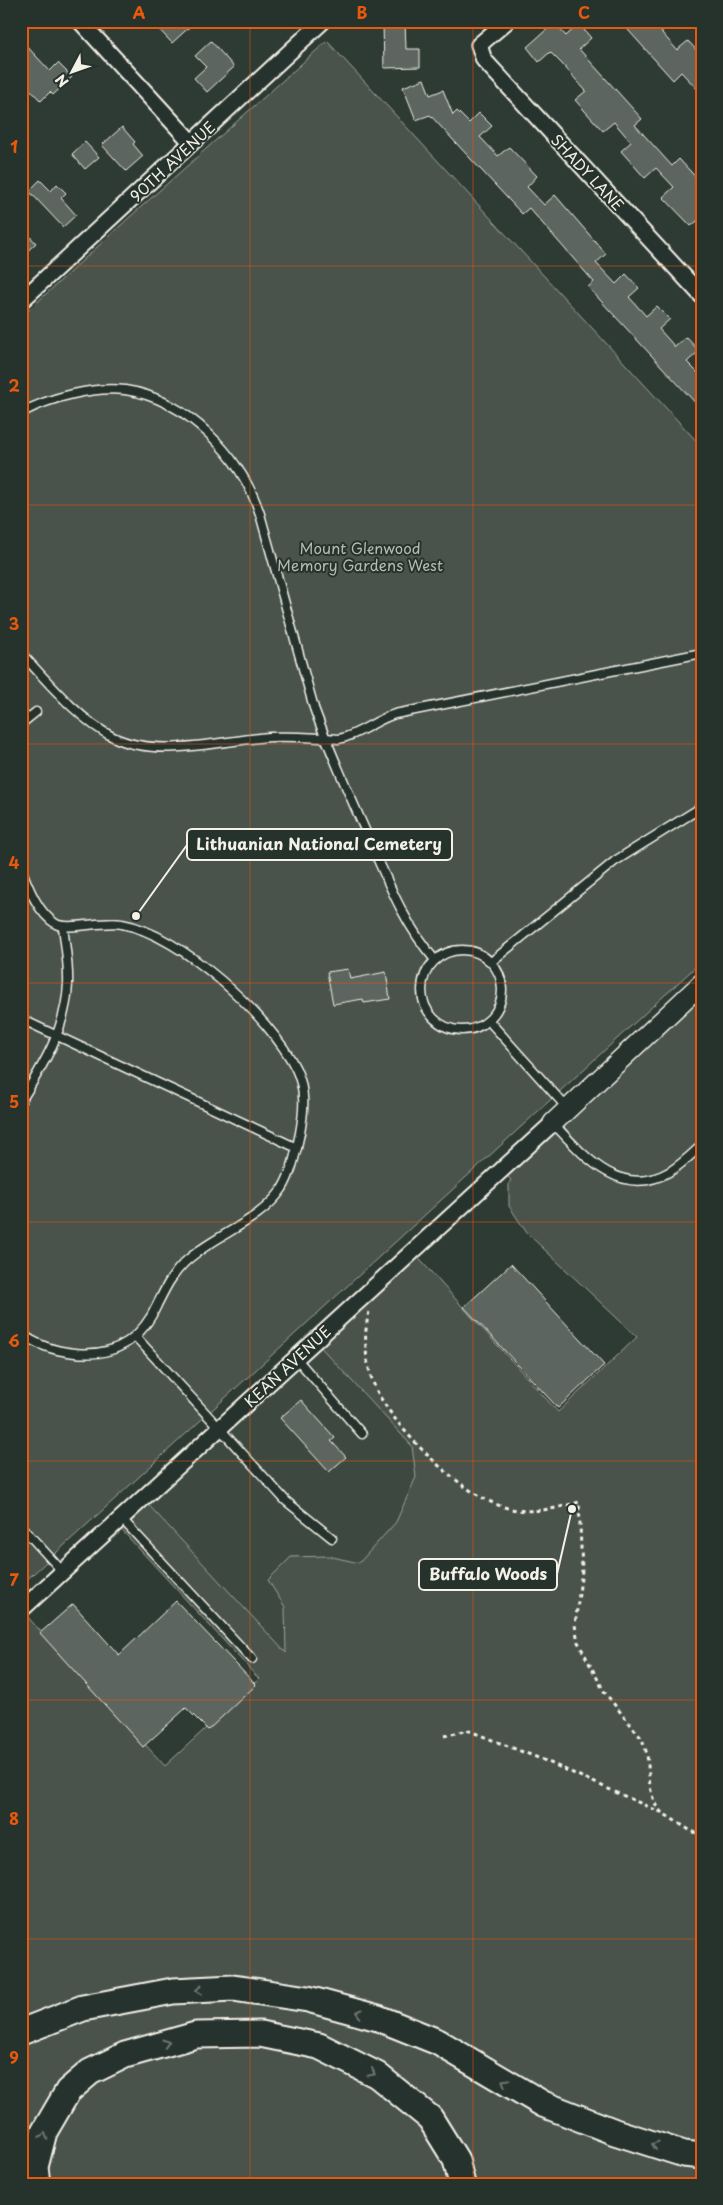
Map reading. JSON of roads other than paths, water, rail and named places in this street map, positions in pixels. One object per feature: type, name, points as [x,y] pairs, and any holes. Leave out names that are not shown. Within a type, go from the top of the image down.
[{"type":"highway","points":[[21,2032],[83,2008],[173,1991],[233,1988],[308,1999],[378,2018],[438,2042],[543,2104],[614,2132],[684,2154],[702,2156]]},
{"type":"highway","points":[[36,2184],[35,2167],[44,2132],[68,2091],[90,2072],[125,2055],[196,2034],[260,2034],[319,2046],[377,2075],[430,2118],[456,2160],[462,2184]]},
{"type":"street","points":[[80,21],[191,142]]},
{"type":"street","name":"90TH AVENUE","points":[[21,301],[323,21]]},
{"type":"street","name":"SHADY LANE","points":[[507,21],[479,45],[484,60],[702,296]]},
{"type":"street","points":[[553,1123],[702,983]]},
{"type":"street","name":"KEAN AVENUE","points":[[21,1610],[553,1123]]},
{"type":"lane","points":[[21,413],[49,401],[72,395],[104,390],[124,390],[160,401],[188,418],[222,447],[237,465],[254,494],[314,708],[325,738],[401,911],[420,943],[435,960]]},
{"type":"lane","points":[[21,653],[85,717],[104,732],[129,743],[169,747],[270,737],[347,737],[380,718],[395,714],[702,653]]},
{"type":"lane","points":[[21,724],[36,712]]},
{"type":"lane","points":[[491,962],[615,861],[702,807]]},
{"type":"lane","points":[[21,868],[35,898],[56,924],[63,926],[118,923],[137,927],[155,934],[196,960],[245,1003],[286,1051],[301,1084],[304,1112],[297,1148],[282,1188],[262,1209],[198,1250],[183,1264],[173,1275],[157,1306],[135,1336],[119,1348],[91,1354],[45,1346],[21,1333]]},
{"type":"lane","points":[[21,1101],[46,1061],[64,1015],[68,982],[63,926]]},
{"type":"lane","points":[[455,950],[468,950],[480,954],[491,962],[501,981],[502,992],[500,1003],[489,1021],[468,1030],[455,1030],[442,1025],[431,1016],[421,992],[422,980],[435,960],[455,950]]},
{"type":"lane","points":[[21,1019],[297,1148]]},
{"type":"lane","points":[[489,1021],[568,1109]]},
{"type":"lane","points":[[553,1123],[584,1157],[599,1169],[624,1178],[640,1180],[668,1173],[702,1145]]},
{"type":"lane","points":[[135,1336],[218,1429],[286,1501],[332,1538]]},
{"type":"lane","points":[[296,1358],[362,1434]]},
{"type":"lane","points":[[121,1518],[252,1659]]},
{"type":"lane","points":[[21,1526],[63,1572]]},
{"type":"place","name":"Lithuanian National Cemetery","points":[[136,916]]},
{"type":"place","name":"Buffalo Woods","points":[[572,1509]]},
{"type":"park label","name":"Mount Glenwood Memory Gardens West","points":[[360,556]]}]
